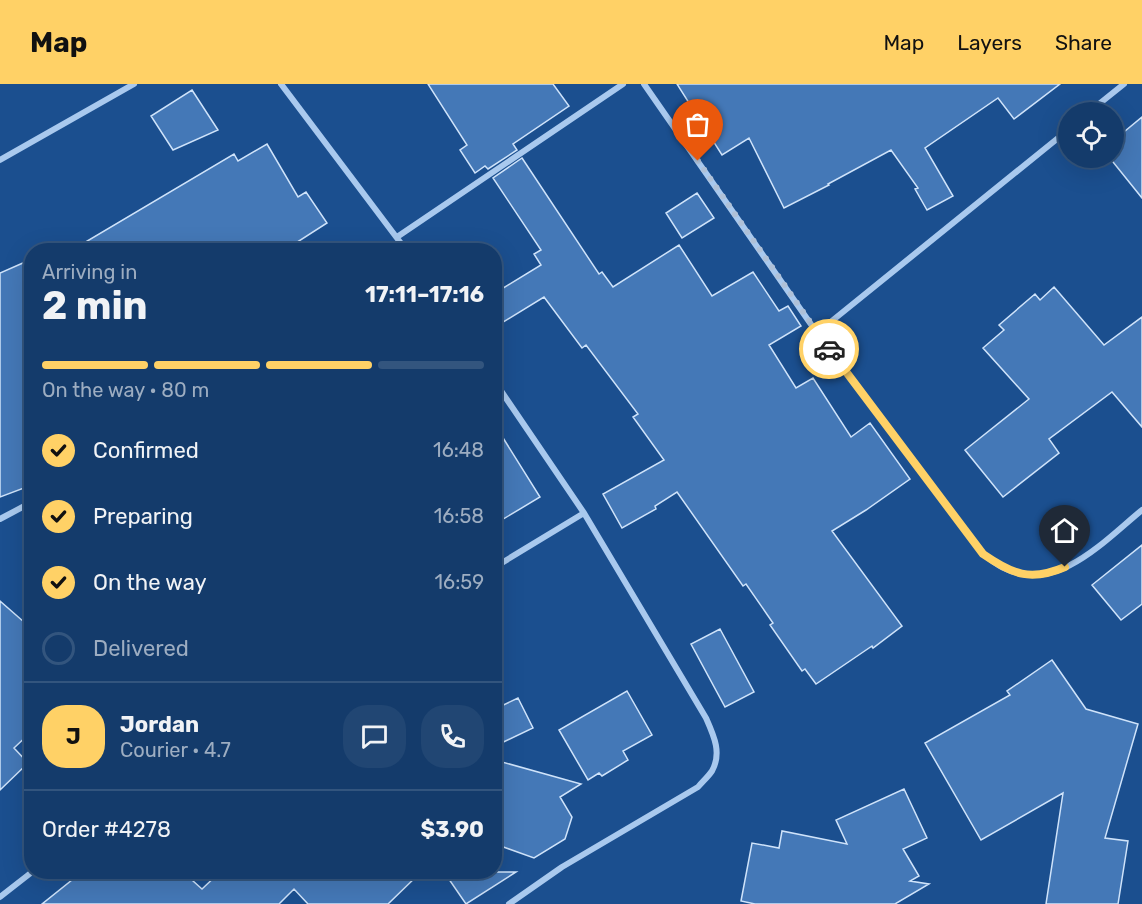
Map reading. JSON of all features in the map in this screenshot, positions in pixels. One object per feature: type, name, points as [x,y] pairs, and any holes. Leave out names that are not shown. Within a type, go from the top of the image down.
[{"type":"street","points":[[0,160],[134,84]]},
{"type":"street","points":[[281,84],[402,243]]},
{"type":"street","points":[[398,237],[623,84]]},
{"type":"street","points":[[644,84],[817,333],[983,554],[1006,569],[1030,576],[1049,574],[1080,561],[1142,510]]},
{"type":"street","points":[[1102,102],[1124,84]]},
{"type":"street","points":[[817,333],[1058,138]]},
{"type":"street","points":[[502,392],[584,513],[706,718],[715,738],[718,754],[712,771],[698,787],[562,867],[509,904]]},
{"type":"street","points":[[0,519],[24,506]]},
{"type":"street","points":[[502,563],[584,513]]},
{"type":"street","points":[[0,897],[24,878]]},
{"type":"building","points":[[428,84],[553,84],[569,106],[513,144],[517,150],[488,169],[485,166],[475,173],[460,150],[467,145]]},
{"type":"building","points":[[677,84],[1060,84],[1014,119],[998,98],[925,148],[953,196],[927,210],[915,189],[918,188],[891,150],[784,208],[749,138],[722,155]]},
{"type":"building","points":[[192,90],[218,130],[173,150],[151,116]]},
{"type":"building","points":[[1142,117],[1142,198],[1118,168],[1124,168],[1124,132]]},
{"type":"building","points":[[267,144],[298,197],[306,192],[327,223],[296,243],[84,243],[234,154],[238,161]]},
{"type":"building","points":[[522,158],[599,274],[602,272],[613,287],[679,245],[712,296],[753,272],[779,311],[788,306],[801,326],[769,345],[796,388],[813,378],[851,437],[870,423],[910,479],[832,531],[902,626],[873,648],[872,646],[816,684],[805,669],[802,671],[770,625],[773,623],[746,584],[743,586],[677,492],[655,506],[656,509],[622,528],[603,494],[664,460],[633,417],[638,414],[586,345],[582,348],[544,297],[502,323],[502,289],[541,265],[534,254],[541,250],[493,178]]},
{"type":"building","points":[[697,193],[714,218],[682,238],[666,213]]},
{"type":"building","points":[[24,262],[24,488],[0,497],[0,273]]},
{"type":"building","points":[[1054,287],[1104,345],[1142,317],[1142,427],[1112,392],[1049,439],[1059,453],[1003,497],[965,450],[1029,399],[983,348],[1004,330],[999,325],[1035,294],[1040,300]]},
{"type":"building","points":[[502,436],[540,497],[502,520]]},
{"type":"building","points":[[1142,545],[1142,604],[1121,620],[1092,585]]},
{"type":"building","points":[[0,601],[24,622],[24,739],[14,748],[24,759],[24,767],[0,790]]},
{"type":"building","points":[[720,629],[754,692],[725,707],[691,644]]},
{"type":"building","points":[[1052,660],[1086,709],[1138,724],[1105,838],[1128,841],[1118,904],[1046,904],[1063,793],[981,840],[925,743],[1010,695],[1007,691]]},
{"type":"building","points":[[627,691],[652,735],[623,751],[628,760],[602,776],[599,773],[588,780],[559,730]]},
{"type":"building","points":[[518,698],[533,728],[502,743],[502,706]]},
{"type":"building","points":[[502,762],[581,784],[560,797],[572,817],[565,839],[534,858],[502,847]]},
{"type":"building","points":[[904,789],[927,838],[903,849],[919,876],[910,881],[929,884],[895,904],[755,904],[741,901],[752,843],[779,848],[782,831],[847,844],[836,820]]},
{"type":"building","points":[[502,872],[516,872],[466,904],[449,879],[502,879]]},
{"type":"building","points":[[73,879],[191,879],[202,889],[213,879],[414,879],[388,904],[308,904],[294,889],[279,904],[42,904]]},
{"type":"way so far","points":[[698,161],[829,349]]},
{"type":"route","points":[[829,349],[983,554],[1006,569],[1030,576],[1049,574],[1065,567]]}]
